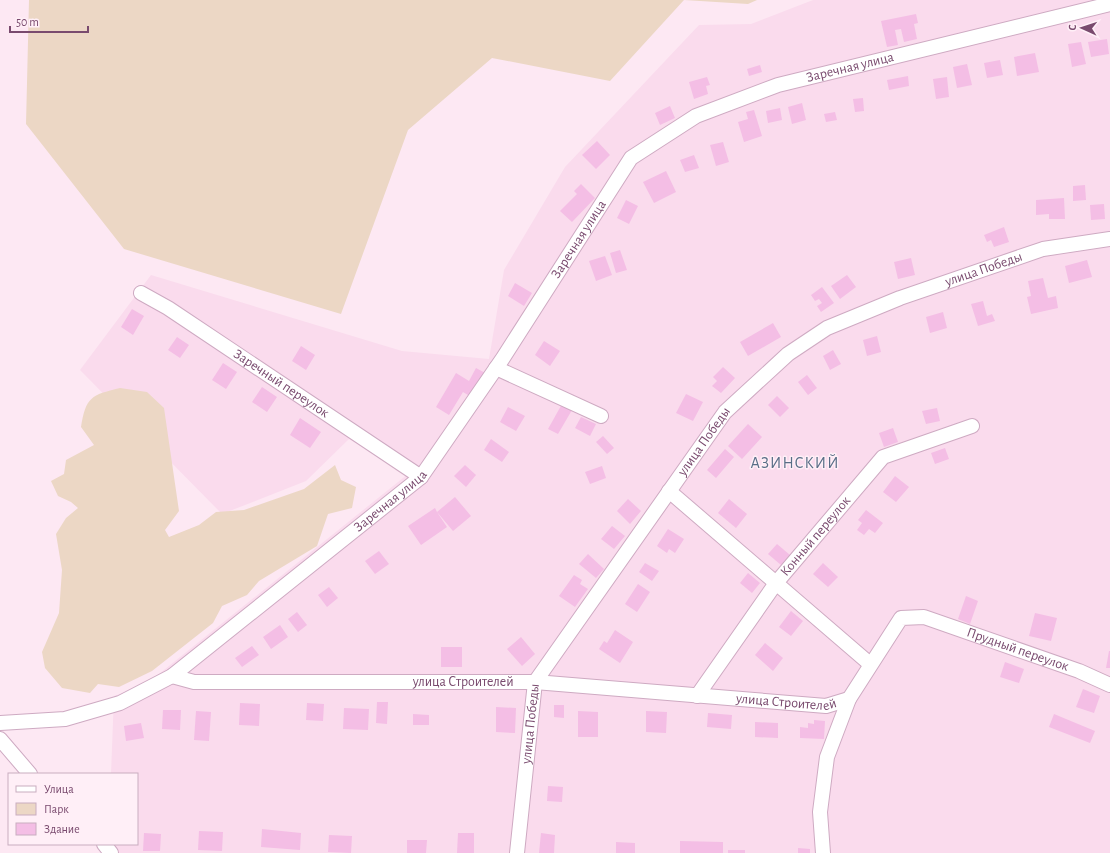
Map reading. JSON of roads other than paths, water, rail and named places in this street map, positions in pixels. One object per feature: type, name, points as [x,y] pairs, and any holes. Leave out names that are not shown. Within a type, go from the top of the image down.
[{"type":"street","name":"Заречная улица","points":[[0,723],[65,719],[120,703],[172,676],[421,476],[496,368],[630,158],[696,116],[778,84],[1110,4]]},
{"type":"street","name":"улица Победы","points":[[517,853],[535,682],[725,412],[788,354],[827,328],[900,298],[1043,249],[1110,239]]},
{"type":"street","name":"Заречный переулок","points":[[141,293],[168,308],[421,476]]},
{"type":"street","points":[[496,368],[601,416]]},
{"type":"street","name":"Конный переулок","points":[[697,696],[776,583],[883,457],[972,426]]},
{"type":"street","points":[[669,491],[870,664],[849,699],[827,757],[820,812],[823,853]]},
{"type":"street","name":"Прудный переулок","points":[[870,664],[902,618],[924,617],[1079,671],[1110,685]]},
{"type":"street","name":"улица Строителей","points":[[172,676],[194,682],[535,682],[826,706],[849,699]]},
{"type":"street","points":[[0,739],[29,773]]},
{"type":"street","points":[[105,845],[111,853]]},
{"type":"district","name":"АЗИНСКИЙ","points":[[795,463]]}]
